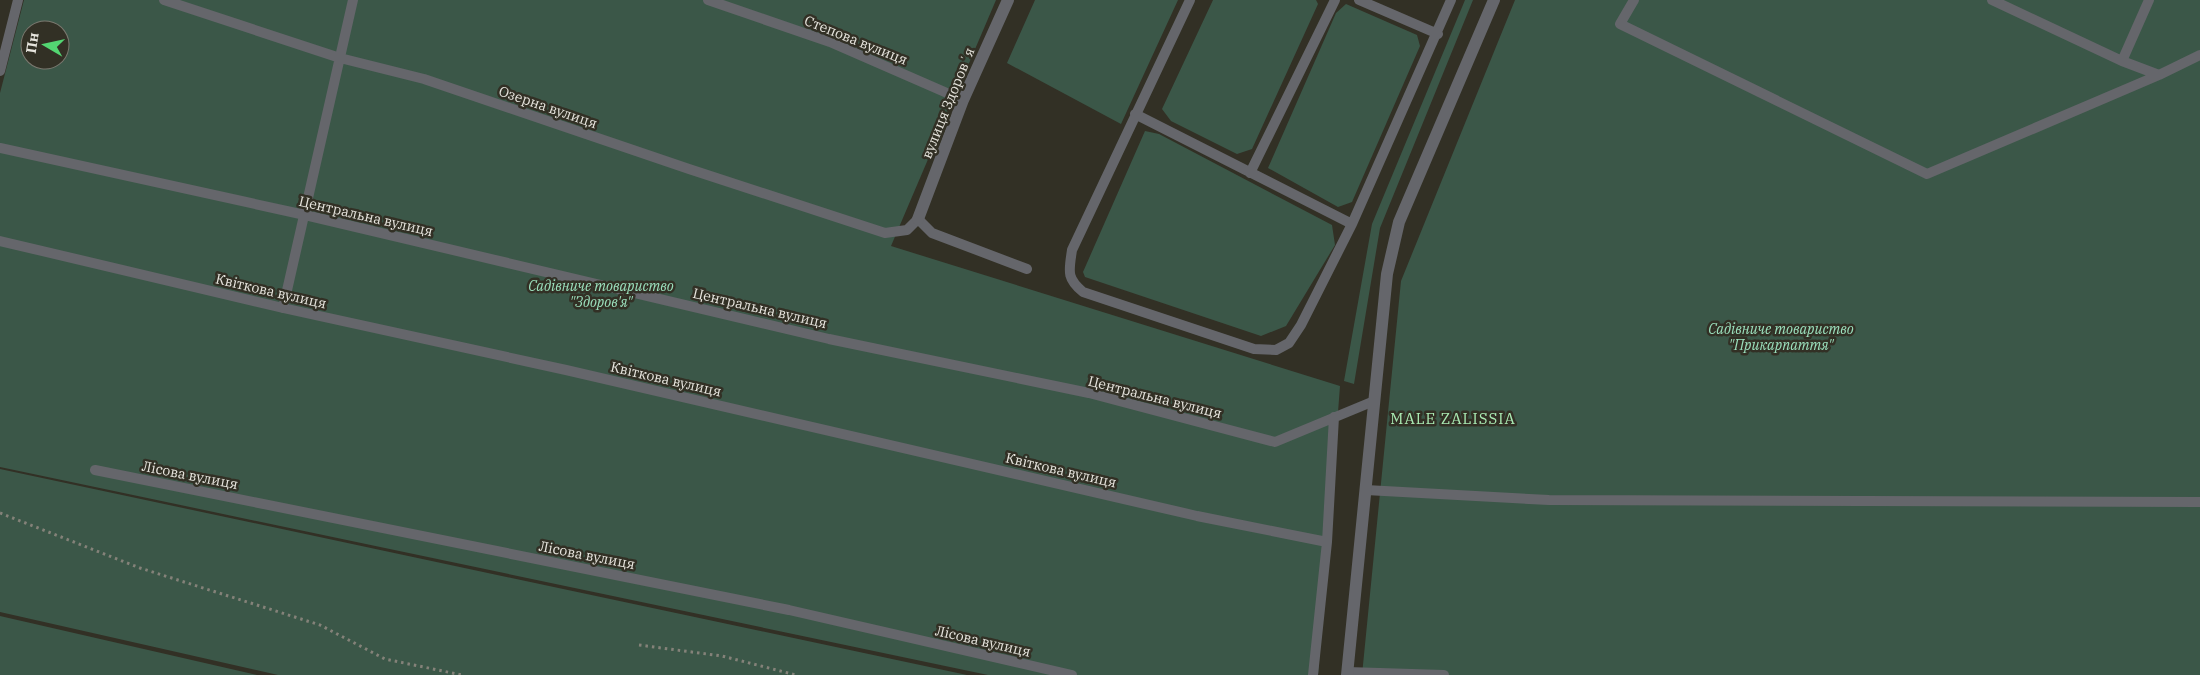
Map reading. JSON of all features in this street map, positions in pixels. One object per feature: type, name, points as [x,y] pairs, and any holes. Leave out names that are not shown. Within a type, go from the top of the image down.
[{"type":"street","name":"вулиця Здоровʼя","points":[[918,219],[964,100],[1008,0]]},
{"type":"street","points":[[1347,673],[1387,274],[1399,222],[1494,0]]},
{"type":"lane","points":[[0,71],[18,0]]},
{"type":"lane","name":"Озерна вулиця","points":[[164,0],[340,58],[424,79],[689,170],[885,233],[907,230],[918,219]]},
{"type":"lane","points":[[283,308],[353,0]]},
{"type":"lane","name":"Степова вулиця","points":[[708,0],[830,42],[964,100]]},
{"type":"lane","points":[[1190,0],[1072,250],[1069,271],[1072,283],[1083,292],[1254,349],[1276,350],[1289,343],[1301,325],[1352,224],[1452,0]]},
{"type":"lane","points":[[1250,173],[1335,0]]},
{"type":"lane","points":[[1359,0],[1438,34]]},
{"type":"lane","points":[[1634,0],[1620,24],[1927,174],[2159,75],[2200,55]]},
{"type":"lane","points":[[1992,0],[2122,62],[2159,75]]},
{"type":"lane","points":[[2122,62],[2149,0]]},
{"type":"lane","points":[[1135,114],[1352,224]]},
{"type":"lane","name":"Центральна вулиця","points":[[0,148],[304,215],[829,339],[1089,393],[1275,442],[1374,400]]},
{"type":"lane","points":[[918,219],[932,233],[1027,268]]},
{"type":"lane","name":"Квіткова вулиця","points":[[0,241],[283,308],[576,372],[1197,516],[1327,542]]},
{"type":"lane","points":[[1313,675],[1327,542],[1334,417]]},
{"type":"lane","name":"Лісова вулиця","points":[[95,470],[790,610],[1072,675]]},
{"type":"lane","points":[[1366,490],[1549,500],[2200,502]]},
{"type":"lane","points":[[1347,673],[1444,675]]},
{"type":"path","points":[[0,513],[140,568],[320,624],[385,659],[462,675]]},
{"type":"path","points":[[638,645],[722,656],[796,675]]},
{"type":"green space","name":"Садівниче товариство \"Здоров'я\"","points":[[24,0],[996,0],[891,246],[1340,386],[1318,675],[988,675],[0,467],[0,93]]},
{"type":"green space","points":[[1035,0],[1178,0],[1121,124],[1007,63]]},
{"type":"green space","points":[[1213,0],[1316,0],[1318,4],[1252,149],[1237,154],[1171,121],[1162,109]]},
{"type":"green space","points":[[1465,0],[1473,0],[1380,228],[1354,384],[1344,381],[1372,224]]},
{"type":"green space","name":"Садівниче товариство \"Прикарпаття\"","points":[[1515,0],[2200,0],[2200,675],[1362,675],[1401,281]]},
{"type":"green space","points":[[1346,4],[1417,35],[1420,46],[1352,202],[1338,207],[1268,168],[1336,13]]},
{"type":"green space","points":[[1145,131],[1159,134],[1332,225],[1335,245],[1286,326],[1261,336],[1085,277],[1083,272]]},
{"type":"green space","points":[[0,469],[967,675],[278,675],[0,612]]},
{"type":"green space","points":[[0,616],[257,675],[0,675]]},
{"type":"district","name":"MALE ZALISSIA","points":[[1453,418]]}]
